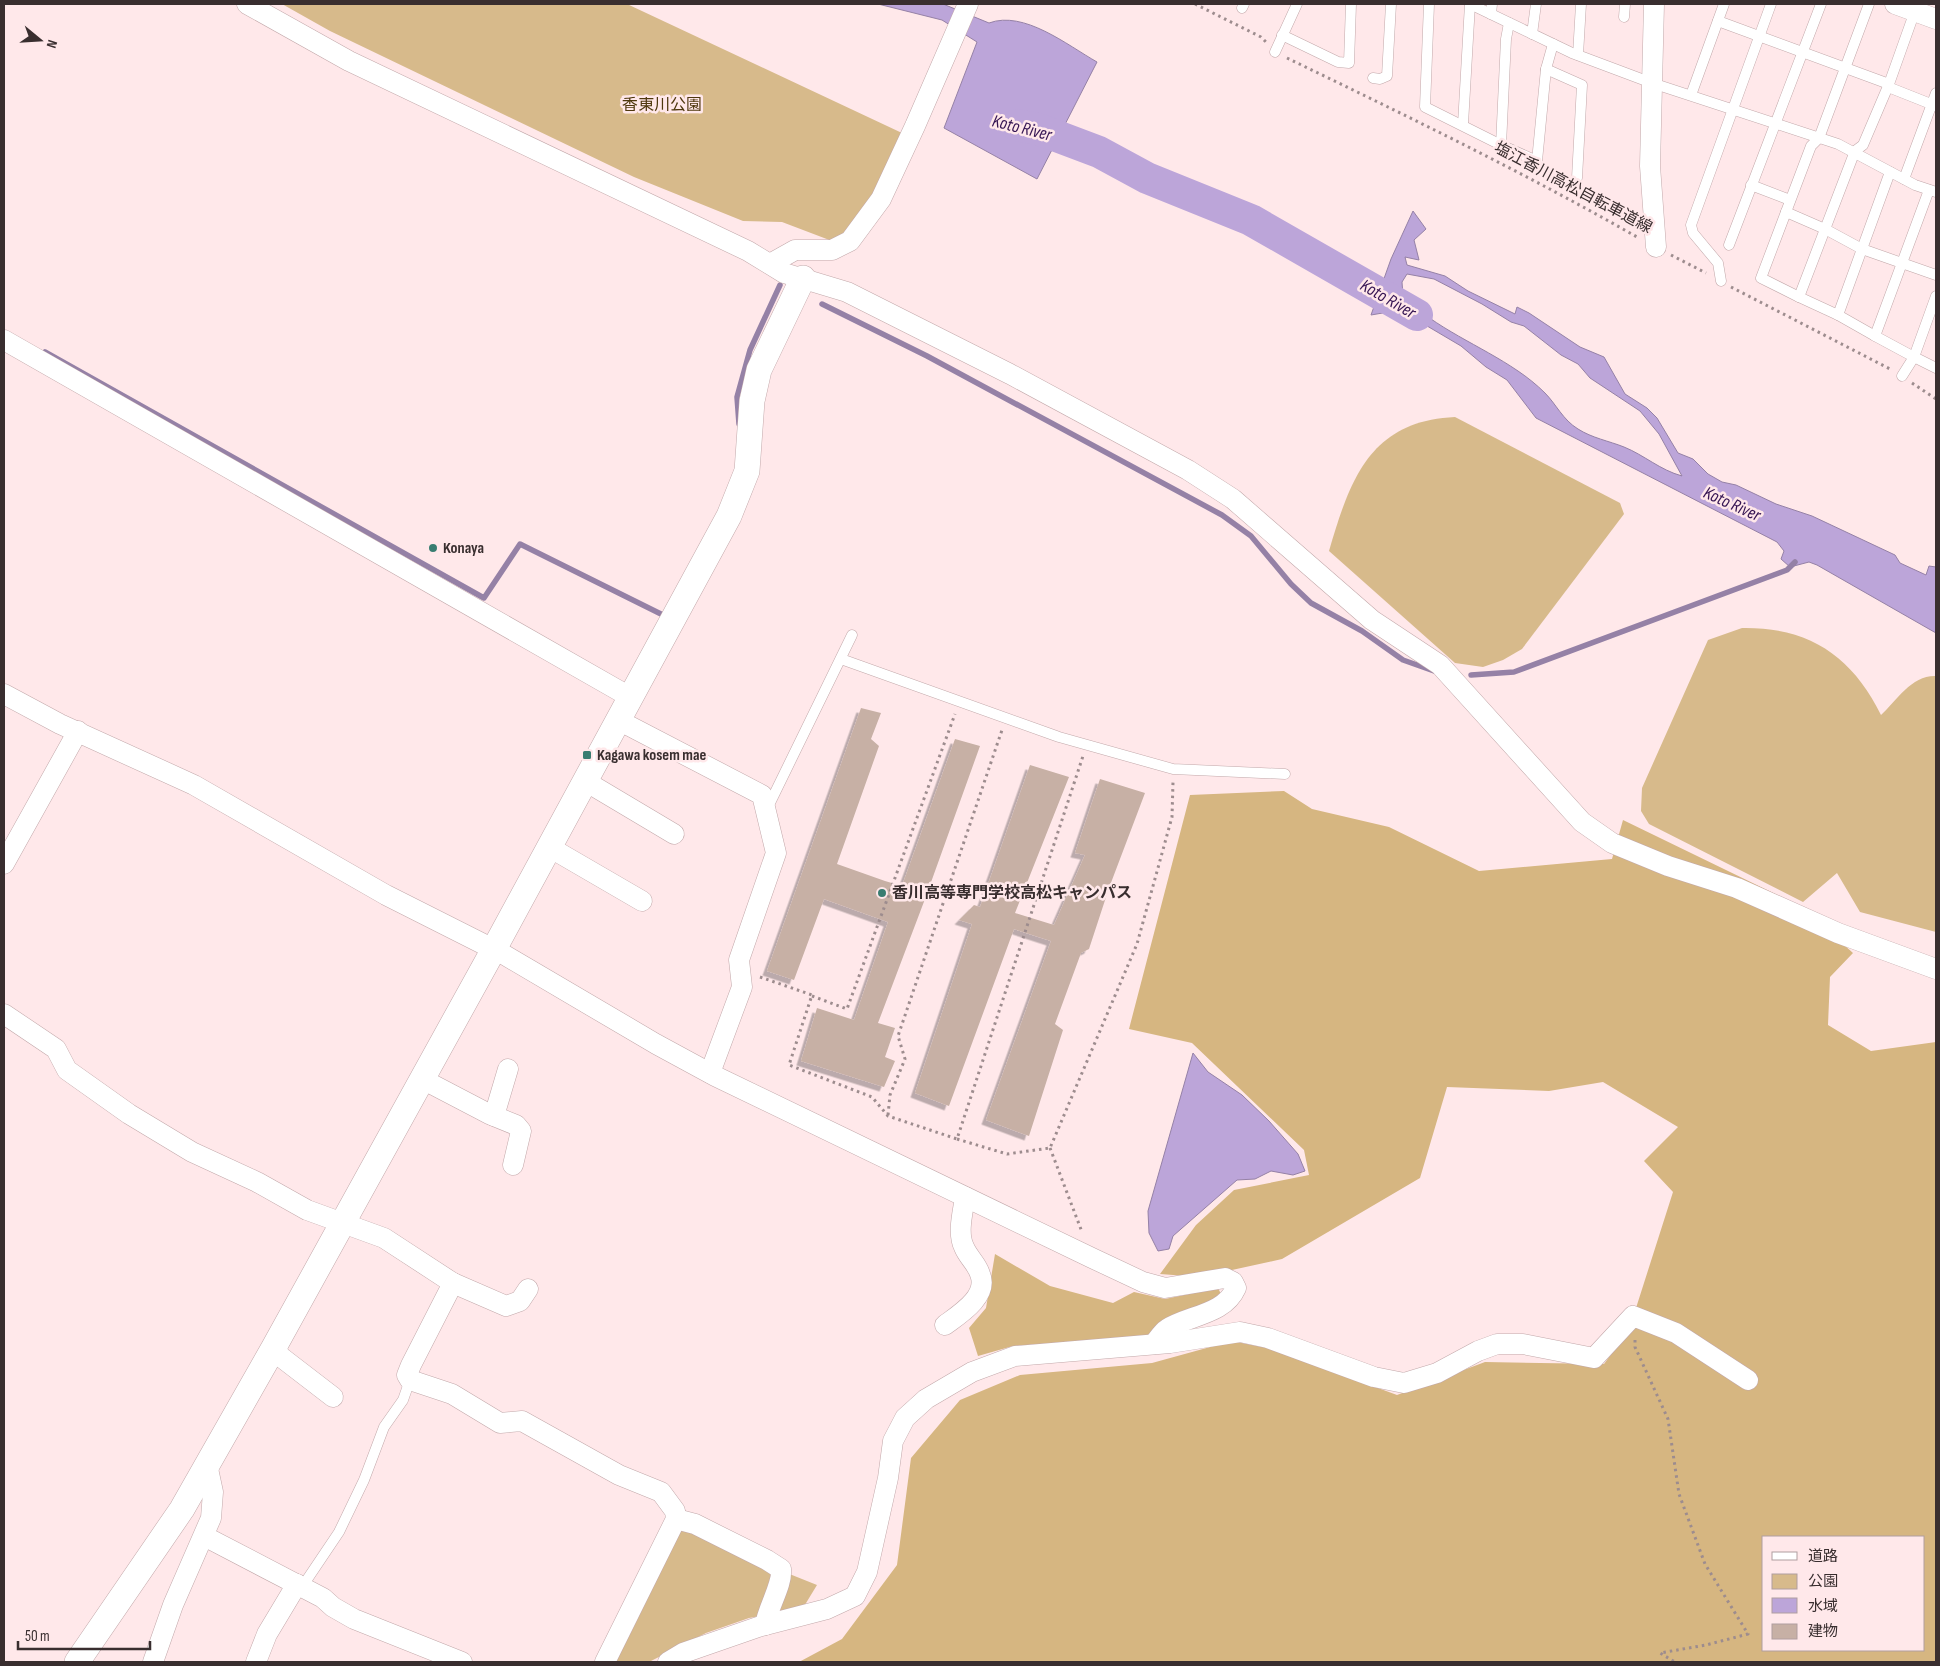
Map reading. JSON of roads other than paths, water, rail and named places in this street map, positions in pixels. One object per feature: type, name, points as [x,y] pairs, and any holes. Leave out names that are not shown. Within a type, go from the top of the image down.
[{"type":"street","points":[[248,4],[349,61],[748,251],[784,273],[847,292],[1010,374],[1188,470],[1233,499],[1372,620],[1440,665],[1582,822],[1612,843],[1668,866],[1737,888],[1838,933],[1936,969]]},
{"type":"street","points":[[770,264],[795,250],[832,250],[850,241],[881,200],[968,4]]},
{"type":"street","points":[[1654,4],[1650,166],[1656,247]]},
{"type":"street","points":[[1895,4],[1924,12]]},
{"type":"street","points":[[77,1662],[182,1509],[274,1347],[494,949],[739,494],[747,471],[752,401],[759,370],[803,278]]},
{"type":"street","points":[[4,340],[630,697]]},
{"type":"street","points":[[4,694],[20,704],[78,732],[194,785],[360,880],[494,949],[656,1044],[710,1073],[1142,1282],[1165,1288],[1225,1278],[1233,1282],[1236,1288],[1232,1297],[1224,1304],[1166,1329],[1154,1344]]},
{"type":"street","points":[[618,720],[762,795],[776,853],[739,960],[742,987],[710,1073]]},
{"type":"street","points":[[4,864],[78,732]]},
{"type":"street","points":[[585,781],[674,834]]},
{"type":"street","points":[[549,847],[642,901]]},
{"type":"street","points":[[4,1014],[56,1049],[67,1070],[130,1114],[192,1152],[257,1182],[307,1210],[384,1238],[453,1283],[506,1306],[520,1301],[528,1289]]},
{"type":"street","points":[[494,1116],[508,1069]]},
{"type":"street","points":[[422,1080],[516,1125],[521,1131],[513,1165]]},
{"type":"street","points":[[946,1325],[973,1302],[980,1291],[981,1276],[963,1246],[961,1226],[965,1197]]},
{"type":"street","points":[[453,1283],[411,1364],[407,1375],[410,1380],[452,1394],[500,1423],[522,1421],[619,1475],[661,1492],[676,1511],[676,1519],[604,1662]]},
{"type":"street","points":[[668,1662],[683,1653],[765,1625],[827,1609],[855,1596],[868,1572],[888,1478],[893,1441],[905,1418],[926,1399],[972,1372],[1015,1356],[1154,1344],[1240,1332],[1268,1338],[1374,1377],[1404,1383],[1437,1373],[1478,1351],[1497,1344],[1523,1344],[1594,1358],[1633,1316],[1676,1333],[1748,1380]]},
{"type":"street","points":[[274,1347],[281,1357],[333,1398]]},
{"type":"street","points":[[153,1662],[173,1605],[211,1518],[213,1492],[206,1464]]},
{"type":"street","points":[[676,1519],[695,1524],[781,1569],[780,1584],[767,1610],[765,1625]]},
{"type":"street","points":[[204,1536],[214,1539],[300,1586],[354,1619],[462,1662]]},
{"type":"street","points":[[256,1662],[267,1634],[300,1586]]},
{"type":"lane","points":[[1275,52],[1297,4]]},
{"type":"lane","points":[[1282,35],[1338,62],[1349,63],[1351,4]]},
{"type":"lane","points":[[1373,78],[1380,79],[1387,76],[1391,4]]},
{"type":"lane","points":[[1429,4],[1425,107],[1463,124],[1501,145],[1538,161],[1546,69],[1553,44]]},
{"type":"lane","points":[[1463,124],[1470,4],[1492,9],[1509,22],[1578,55],[1652,83],[1774,122],[1855,151],[1904,180],[1932,191],[1902,263],[1875,336]]},
{"type":"lane","points":[[1532,34],[1536,4]]},
{"type":"lane","points":[[1578,55],[1581,4]]},
{"type":"lane","points":[[1624,17],[1625,4]]},
{"type":"lane","points":[[1691,96],[1724,4]]},
{"type":"lane","points":[[1721,281],[1718,263],[1693,233],[1692,225],[1771,4]]},
{"type":"lane","points":[[1729,245],[1774,122],[1782,108],[1821,4]]},
{"type":"lane","points":[[1869,4],[1819,138],[1811,146],[1762,278],[1838,315],[1936,368]]},
{"type":"lane","points":[[1799,296],[1855,151],[1864,145],[1888,86],[1924,12]]},
{"type":"lane","points":[[1501,145],[1506,38],[1509,22]]},
{"type":"lane","points":[[1718,22],[1846,68],[1934,105]]},
{"type":"lane","points":[[1546,69],[1582,86],[1577,178]]},
{"type":"lane","points":[[1904,180],[1934,105],[1936,93]]},
{"type":"lane","points":[[1838,315],[1890,172]]},
{"type":"lane","points":[[1751,185],[1790,200]]},
{"type":"lane","points":[[1786,212],[1825,229],[1862,249],[1936,275]]},
{"type":"lane","points":[[1902,376],[1914,357],[1936,296]]},
{"type":"lane","points":[[766,812],[852,635]]},
{"type":"lane","points":[[841,659],[1087,745],[1174,769],[1285,774]]},
{"type":"lane","points":[[300,1586],[339,1532],[364,1480],[384,1427],[403,1400],[410,1380]]},
{"type":"water","points":[[878,4],[943,4],[989,23],[1002,20],[1016,21],[1045,31],[1097,62],[1037,179],[944,128],[977,42],[942,20]]},
{"type":"water","points":[[1413,211],[1426,229],[1414,240],[1419,260],[1405,257],[1407,265],[1445,276],[1468,291],[1515,314],[1517,307],[1580,347],[1604,357],[1625,394],[1647,408],[1657,418],[1678,453],[1693,459],[1708,474],[1722,482],[1736,485],[1776,504],[1812,516],[1895,555],[1900,563],[1926,575],[1929,566],[1936,567],[1936,633],[1817,565],[1809,562],[1790,567],[1781,559],[1784,551],[1777,542],[1536,418],[1507,380],[1486,367],[1461,346],[1400,310],[1371,315],[1391,259]],"holes":[[[1407,274],[1434,279],[1482,304],[1511,322],[1524,326],[1561,355],[1578,364],[1590,378],[1640,411],[1659,434],[1682,476],[1666,470],[1631,450],[1589,435],[1578,429],[1564,417],[1549,397],[1528,378],[1430,318],[1403,296],[1402,282]]]},
{"type":"water","points":[[1193,1053],[1208,1072],[1242,1095],[1269,1121],[1298,1154],[1305,1171],[1293,1175],[1271,1171],[1255,1179],[1237,1180],[1173,1236],[1169,1249],[1158,1251],[1149,1233],[1148,1211]]},
{"type":"waterway","name":"Koto River","points":[[1016,125],[1038,129],[1099,152],[1147,178],[1251,220],[1417,315]]},
{"type":"waterway","points":[[739,424],[737,397],[750,350],[780,285]]},
{"type":"waterway","points":[[822,304],[927,356],[1222,515],[1251,536],[1291,584],[1311,603],[1362,631],[1403,660],[1434,671]]},
{"type":"waterway","points":[[45,352],[484,598],[520,544],[667,617]]},
{"type":"waterway","points":[[1471,675],[1514,672],[1787,570],[1795,562]]},
{"type":"place","name":"Konaya","points":[[433,548]]},
{"type":"place","name":"Kagawa kosem mae","points":[[587,755]]},
{"type":"place","name":"香川高等専門学校高松キャンパス","points":[[882,893]]},
{"type":"park label","name":"香東川公園","points":[[662,105]]}]
